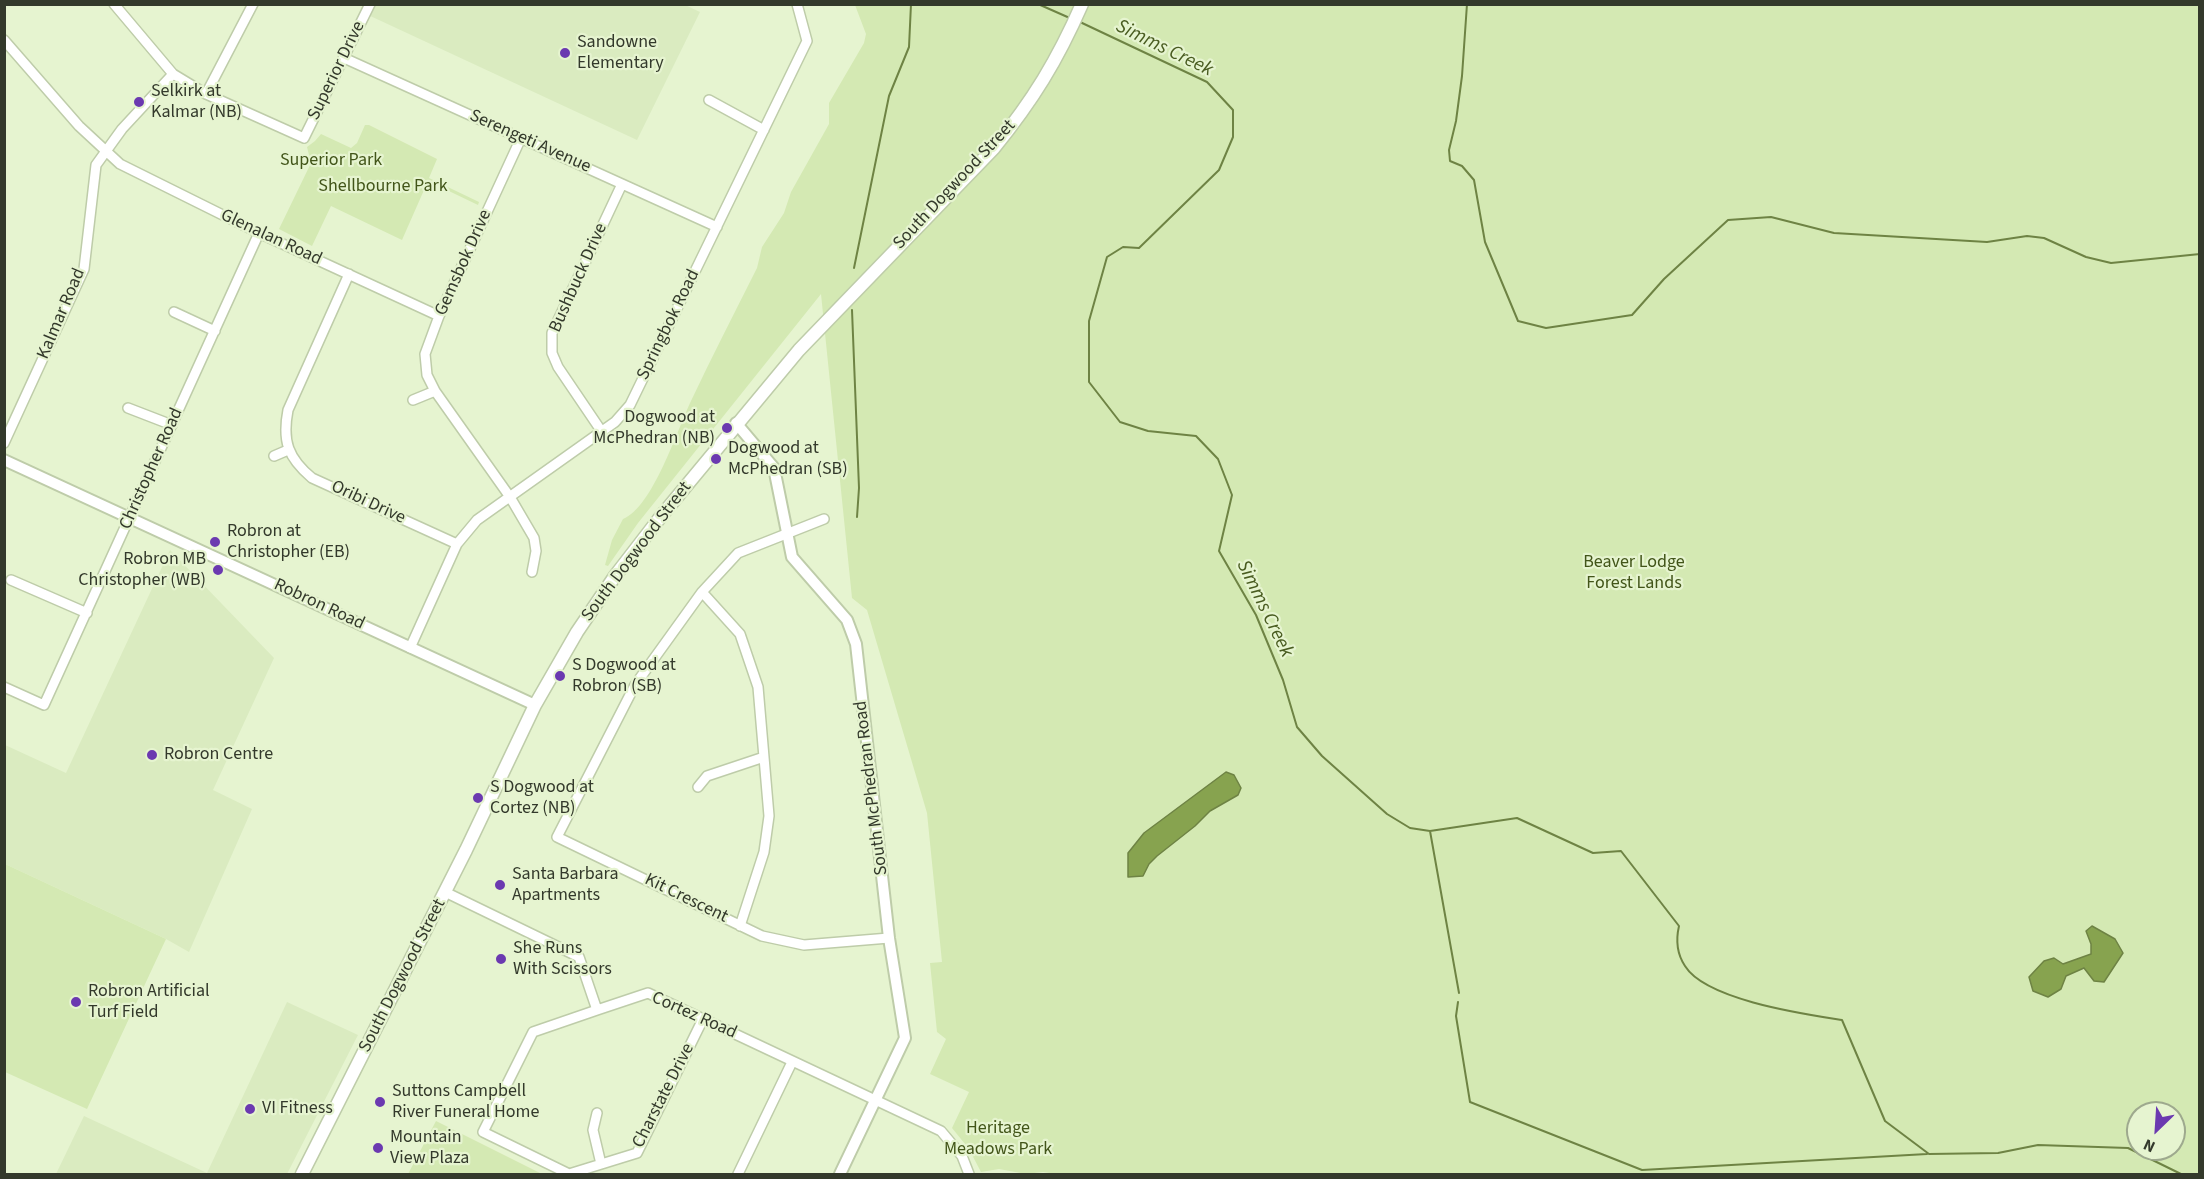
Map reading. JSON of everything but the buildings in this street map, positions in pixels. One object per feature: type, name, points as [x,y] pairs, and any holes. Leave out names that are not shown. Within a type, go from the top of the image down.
[{"type":"main road","name":"South Dogwood Street","points":[[303,1174],[446,892],[535,705],[577,632],[615,576],[736,423],[820,327],[994,148],[1049,73],[1082,4]]},
{"type":"street","points":[[114,4],[173,74],[206,94],[253,4]]},
{"type":"street","name":"Superior Drive","points":[[206,94],[304,138],[370,4]]},
{"type":"street","name":"Springbok Road","points":[[410,648],[457,544],[477,520],[602,432],[615,422],[630,405],[807,41],[797,4]]},
{"type":"street","points":[[4,40],[79,126],[106,151]]},
{"type":"street","name":"Serengeti Avenue","points":[[344,58],[717,227]]},
{"type":"street","name":"Kalmar Road","points":[[4,443],[84,269],[96,165],[123,129],[173,74]]},
{"type":"street","points":[[709,100],[764,130]]},
{"type":"street","name":"Gemsbok Drive","points":[[521,138],[439,316],[425,354],[427,375],[435,391],[510,497],[534,538],[536,551],[532,572]]},
{"type":"street","name":"Glenalan Road","points":[[106,151],[120,164],[260,233],[439,316]]},
{"type":"street","name":"Bushbuck Drive","points":[[602,432],[558,367],[552,353],[552,333],[622,184]]},
{"type":"street","name":"Christopher Road","points":[[4,687],[44,705],[260,233]]},
{"type":"street","points":[[274,456],[288,450],[285,429],[288,410],[349,274]]},
{"type":"street","points":[[174,312],[215,331]]},
{"type":"street","points":[[413,400],[435,391]]},
{"type":"street","points":[[128,408],[172,425]]},
{"type":"street","name":"South McPhedran Road","points":[[736,423],[774,468],[792,557],[847,620],[856,644],[889,938],[905,1038],[840,1174]]},
{"type":"street","name":"Oribi Drive","points":[[288,450],[298,466],[312,478],[457,544]]},
{"type":"street","name":"Robron Road","points":[[4,460],[535,705]]},
{"type":"street","name":"Kit Crescent","points":[[824,519],[738,553],[702,592],[635,685],[557,837],[762,936],[804,945],[889,938]]},
{"type":"street","points":[[11,580],[87,613]]},
{"type":"street","points":[[702,592],[740,634],[758,687],[769,816],[764,852],[740,926]]},
{"type":"street","points":[[698,788],[708,776],[764,757]]},
{"type":"street","points":[[446,892],[579,957],[597,1010]]},
{"type":"street","name":"Cortez Road","points":[[597,1010],[648,993],[875,1102],[941,1131],[962,1156],[969,1174]]},
{"type":"street","name":"Charstate Drive","points":[[597,1010],[533,1032],[483,1132],[568,1174],[637,1153],[703,1019]]},
{"type":"street","points":[[738,1174],[792,1062]]},
{"type":"street","points":[[597,1113],[592,1130],[601,1164]]},
{"type":"shaded area","name":"Sandowne Elementary","points":[[370,4],[683,4],[700,12],[637,140],[366,14]]},
{"type":"shaded area","name":"Robron Centre","points":[[170,550],[274,658],[213,790],[252,809],[189,952],[166,939],[5,864],[5,745],[66,773]]},
{"type":"shaded area","points":[[1226,772],[1234,775],[1241,788],[1238,795],[1210,811],[1157,856],[1149,864],[1143,876],[1128,877],[1128,853],[1144,833]]},
{"type":"shaded area","points":[[2092,926],[2115,939],[2123,953],[2104,982],[2094,981],[2084,968],[2066,976],[2061,989],[2048,997],[2033,991],[2029,977],[2044,961],[2054,958],[2063,964],[2091,954],[2091,944],[2086,931]]},
{"type":"shaded area","points":[[287,1002],[358,1035],[287,1174],[56,1174],[84,1116],[207,1173]]},
{"type":"green space","name":"Beaver Lodge Forest Lands","points":[[855,5],[2199,5],[2199,1174],[1056,1174],[1043,1172],[1026,1174],[999,1169],[981,1172],[969,1149],[952,1128],[969,1092],[930,1074],[946,1039],[937,1032],[930,963],[942,962],[927,813],[867,610],[852,598],[821,294],[638,523],[608,566],[605,565],[612,540],[623,519],[634,512],[644,500],[663,466],[699,384],[757,268],[762,247],[784,213],[791,192],[829,124],[829,103],[864,43],[866,34]]},
{"type":"green space","name":"Shellbourne Park","points":[[365,125],[437,159],[429,178],[479,202],[478,205],[428,181],[402,240],[331,206],[312,246],[279,229],[311,163],[307,147],[321,134],[351,148],[357,143]]},
{"type":"green space","points":[[5,864],[166,939],[87,1109],[5,1072]]},
{"type":"green space","points":[[436,1121],[542,1174],[408,1174]]},
{"type":"waterway","points":[[854,268],[889,96],[909,47],[911,4]]},
{"type":"waterway","name":"Simms Creek","points":[[1038,4],[1072,19]]},
{"type":"waterway","points":[[1467,4],[1462,76],[1456,121],[1449,150],[1450,161],[1462,166],[1474,180],[1485,242],[1518,321],[1546,328],[1632,315],[1664,279],[1728,220],[1771,217],[1834,233],[1987,242],[2027,236],[2044,238],[2086,257],[2111,263],[2200,254]]},
{"type":"waterway","name":"Simms Creek","points":[[1080,22],[1207,82],[1233,110],[1233,137],[1219,170],[1139,248],[1123,247],[1107,257],[1089,321],[1089,382],[1120,422],[1148,431],[1196,436],[1218,459],[1232,495],[1219,551],[1256,615],[1283,680],[1297,727],[1322,756],[1387,814],[1410,828],[1430,831],[1517,818],[1593,853],[1621,851],[1679,926],[1677,941],[1680,957],[1696,978],[1713,988],[1757,1004],[1842,1020],[1885,1121],[1929,1154],[1998,1153],[2038,1145],[2128,1148],[2181,1174]]},
{"type":"waterway","points":[[852,310],[859,488],[857,517]]},
{"type":"waterway","name":"Simms Creek","points":[[1430,831],[1459,993]]},
{"type":"waterway","points":[[1458,1002],[1456,1016],[1470,1102],[1642,1170],[1927,1154]]},
{"type":"place","name":"Sandowne Elementary","points":[[565,53]]},
{"type":"place","name":"Selkirk at Kalmar (NB)","points":[[139,102]]},
{"type":"place","name":"Dogwood at McPhedran (NB)","points":[[727,428]]},
{"type":"place","name":"Dogwood at McPhedran (SB)","points":[[716,459]]},
{"type":"place","name":"Robron at Christopher (EB)","points":[[215,542]]},
{"type":"place","name":"Robron MB Christopher (WB)","points":[[218,570]]},
{"type":"place","name":"S Dogwood at Robron (SB)","points":[[560,676]]},
{"type":"place","name":"Robron Centre","points":[[152,755]]},
{"type":"place","name":"S Dogwood at Cortez (NB)","points":[[478,798]]},
{"type":"place","name":"Santa Barbara Apartments","points":[[500,885]]},
{"type":"place","name":"She Runs With Scissors","points":[[501,959]]},
{"type":"place","name":"Robron Artificial Turf Field","points":[[76,1002]]},
{"type":"place","name":"Suttons Campbell River Funeral Home","points":[[380,1102]]},
{"type":"place","name":"VI Fitness","points":[[250,1109]]},
{"type":"place","name":"Mountain View Plaza","points":[[378,1148]]},
{"type":"park label","name":"Superior Park","points":[[331,161]]},
{"type":"park label","name":"Heritage Meadows Park","points":[[998,1139]]}]
